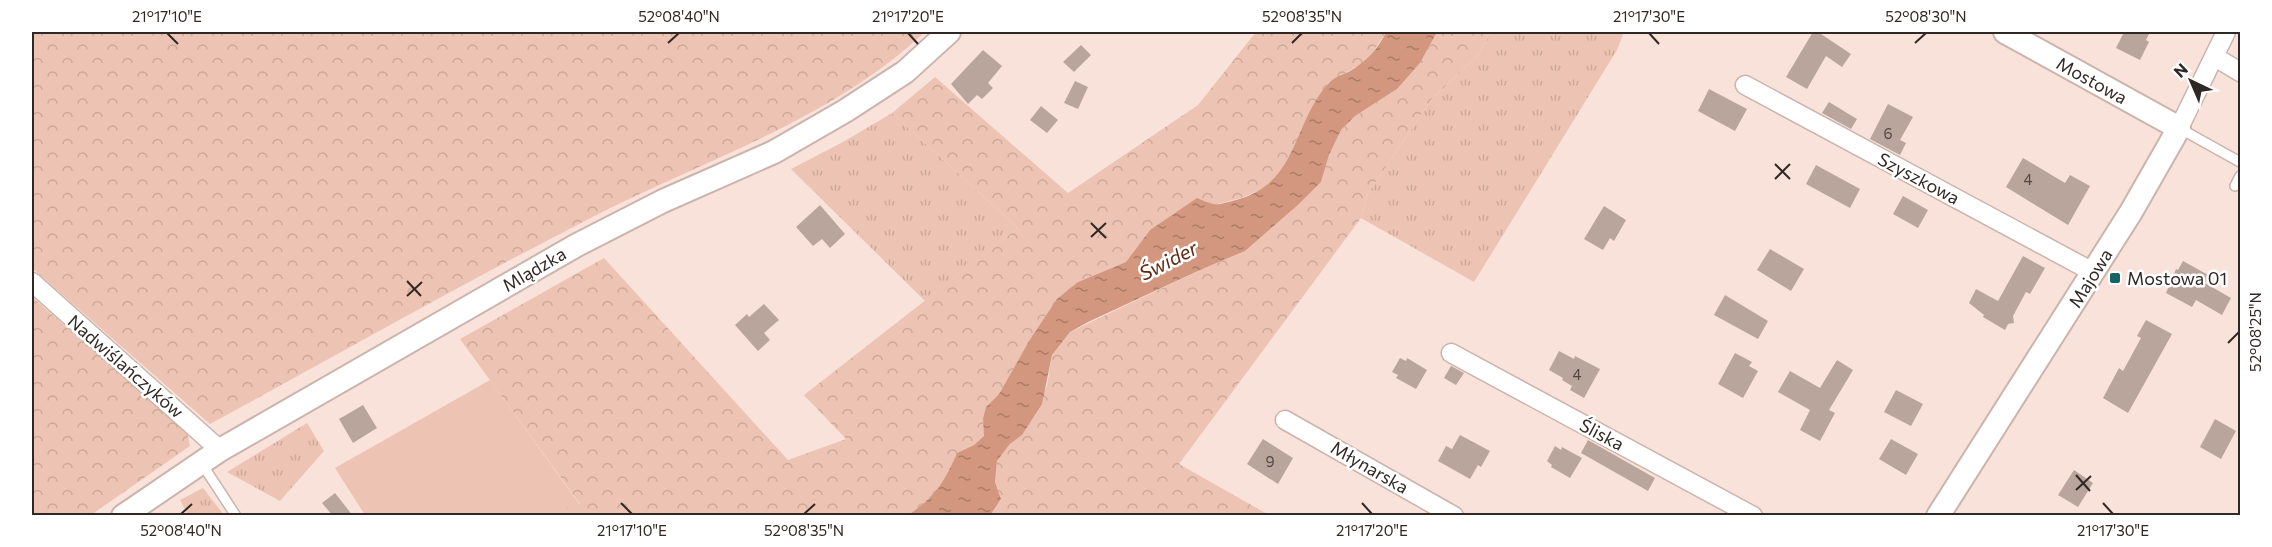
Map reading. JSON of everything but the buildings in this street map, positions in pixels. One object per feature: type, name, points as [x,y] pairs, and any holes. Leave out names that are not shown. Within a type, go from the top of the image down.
[{"type":"street","name":"Mlądzka","points":[[123,516],[220,450],[577,245],[663,201],[774,152],[845,111],[905,72],[949,32]]},
{"type":"street","name":"Mostowa","points":[[2005,32],[2179,128]]},
{"type":"street","name":"Majowa","points":[[1939,515],[2131,212],[2179,128],[2226,32]]},
{"type":"street","points":[[2215,57],[2241,72]]},
{"type":"street","name":"Szyszkowa","points":[[1745,85],[2093,272]]},
{"type":"street","name":"Nadwiślańczyków","points":[[32,282],[220,450]]},
{"type":"street","name":"Śliska","points":[[1451,353],[1753,516]]},
{"type":"street","name":"Młynarska","points":[[1285,420],[1454,516]]},
{"type":"lane","points":[[2179,128],[2241,162]]},
{"type":"lane","points":[[2235,186],[2241,176]]},
{"type":"lane","points":[[201,462],[236,516]]},
{"type":"green space","points":[[32,32],[925,32],[887,64],[847,92],[804,116],[534,247],[210,424],[32,268]]},
{"type":"green space","points":[[1256,32],[1386,32],[1368,60],[1331,81],[1314,106],[1287,163],[1266,187],[1150,230],[1126,262],[1078,282],[1029,341],[999,394],[986,407],[983,418],[985,436],[974,445],[957,453],[938,488],[908,515],[532,515],[580,504],[460,339],[604,258],[788,460],[846,439],[804,395],[1018,228],[892,113],[935,77],[1068,193],[1198,105]]},
{"type":"green space","points":[[1437,32],[1491,32],[1478,55],[1431,100],[1367,195],[1361,218],[1179,464],[1269,515],[990,516],[1001,499],[995,482],[997,461],[1010,444],[1022,435],[1047,386],[1052,355],[1070,332],[1245,251],[1321,182],[1329,155],[1341,130],[1355,116],[1397,89],[1420,63]]},
{"type":"green space","points":[[1491,32],[1624,32],[1617,50],[1474,282],[1361,218],[1367,195],[1431,100],[1478,55]]},
{"type":"green space","points":[[892,113],[1018,228],[925,301],[791,169]]},
{"type":"green space","points":[[32,297],[187,432],[190,446],[91,515],[32,515]]},
{"type":"green space","points":[[490,380],[580,505],[532,516],[365,515],[335,468]]},
{"type":"green space","points":[[307,423],[324,451],[280,501],[227,472]]},
{"type":"green space","points":[[203,488],[224,515],[188,515],[180,500]]},
{"type":"water","name":"Świder","points":[[1386,32],[1437,32],[1420,63],[1397,89],[1355,116],[1341,130],[1329,155],[1321,182],[1245,251],[1070,332],[1052,355],[1042,404],[1022,435],[1010,444],[997,461],[995,482],[1001,499],[991,514],[908,515],[938,488],[957,453],[974,445],[984,436],[983,418],[986,407],[999,394],[1029,341],[1057,299],[1078,282],[1126,262],[1150,230],[1197,198],[1213,204],[1224,203],[1257,192],[1272,180],[1293,149],[1308,114],[1318,98],[1332,80],[1367,59]]},
{"type":"place","name":"Mostowa 01","points":[[2115,278]]}]
